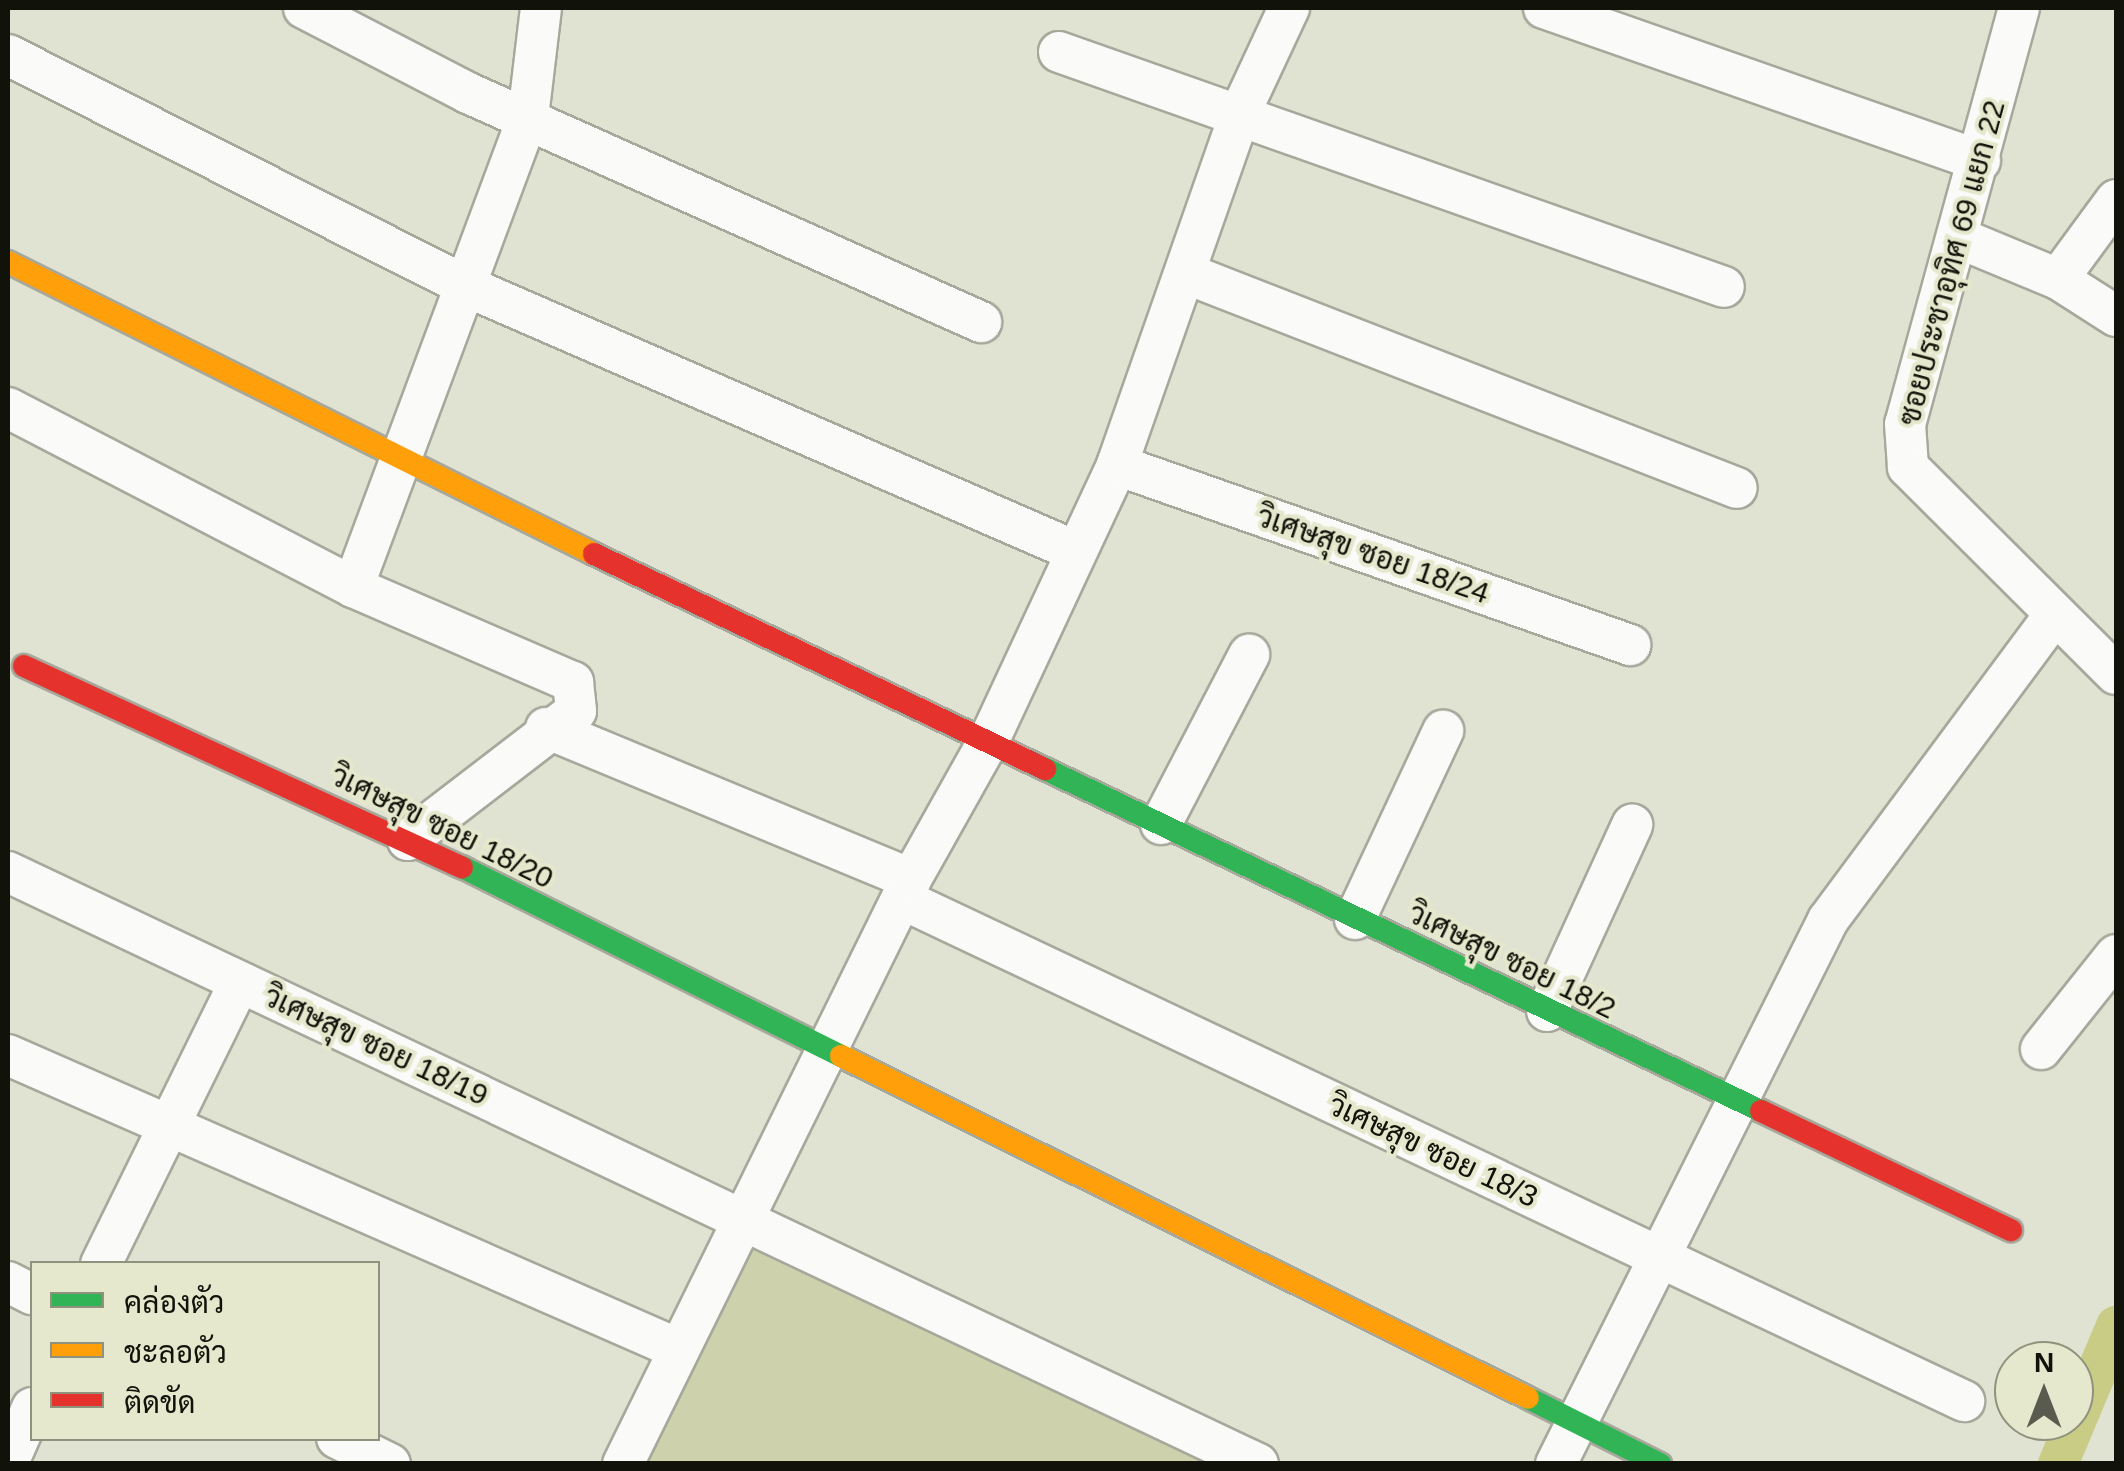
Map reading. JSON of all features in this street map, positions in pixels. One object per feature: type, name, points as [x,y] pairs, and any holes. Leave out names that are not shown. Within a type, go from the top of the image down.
[{"type":"street","points":[[304,8],[528,117],[980,322]]},
{"type":"street","points":[[353,587],[398,461],[468,287],[528,117],[541,8]]},
{"type":"street","points":[[623,1464],[906,889],[989,740],[1116,464],[1240,113],[1288,8]]},
{"type":"street","points":[[1544,8],[1980,162]]},
{"type":"street","name":"ซอยประชาอุทิศ 69 แยก 22","points":[[2019,8],[1906,424],[1908,467],[2116,674]]},
{"type":"street","points":[[1059,52],[1724,287]]},
{"type":"street","points":[[8,55],[468,287],[1075,551]]},
{"type":"street","points":[[2058,278],[2116,200]]},
{"type":"street","points":[[1959,238],[2058,278],[2116,316]]},
{"type":"street","name":"วิเศษสุข ซอย 18/2","points":[[8,262],[398,461],[989,740],[1735,1103],[2012,1230]]},
{"type":"street","points":[[1184,274],[1737,488]]},
{"type":"street","points":[[8,408],[353,587],[572,682],[576,711],[546,728],[408,840]]},
{"type":"street","name":"วิเศษสุข ซอย 18/24","points":[[1116,464],[1630,645]]},
{"type":"street","points":[[1556,1464],[1828,920],[2054,616]]},
{"type":"street","points":[[1161,824],[1250,655]]},
{"type":"street","name":"วิเศษสุข ซอย 18/20","points":[[24,666],[408,840],[826,1055],[1660,1464]]},
{"type":"street","name":"วิเศษสุข ซอย 18/3","points":[[546,728],[906,889],[1658,1259],[1964,1401]]},
{"type":"street","points":[[1356,918],[1443,731]]},
{"type":"street","points":[[1546,1011],[1632,825]]},
{"type":"street","name":"วิเศษสุข ซอย 18/19","points":[[8,872],[745,1217],[1258,1464]]},
{"type":"street","points":[[2041,1050],[2116,955]]},
{"type":"street","points":[[103,1261],[170,1134],[240,982]]},
{"type":"street","points":[[8,1055],[170,1134],[678,1350]]},
{"type":"street","points":[[8,1463],[30,1413]]},
{"type":"street","points":[[343,1441],[390,1464]]},
{"type":"green space","points":[[745,1217],[1258,1464],[624,1464]]},
{"type":"waterway","points":[[2058,1464],[2116,1326]]},
{"type":"traffic: fast","points":[[1045,769],[1761,1111]]},
{"type":"traffic: fast","points":[[462,867],[841,1056]]},
{"type":"traffic: fast","points":[[1528,1398],[1660,1464]]},
{"type":"traffic: slow","points":[[8,262],[594,554]]},
{"type":"traffic: slow","points":[[841,1056],[1528,1398]]},
{"type":"traffic: jam","points":[[594,554],[1045,769]]},
{"type":"traffic: jam","points":[[24,666],[462,867]]},
{"type":"traffic: jam","points":[[1761,1111],[2011,1230]]}]
